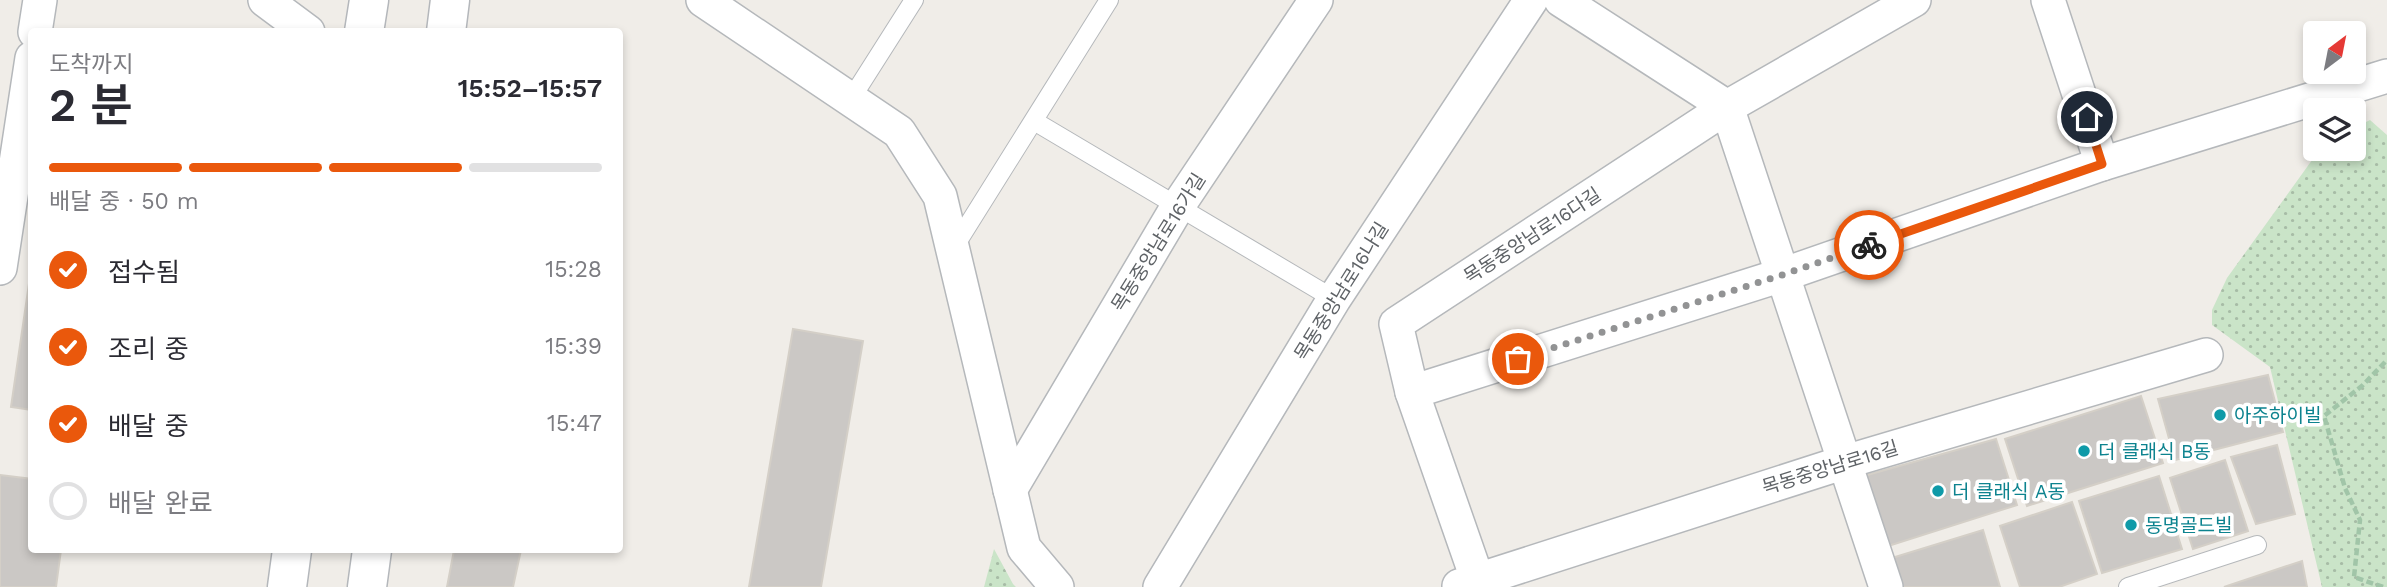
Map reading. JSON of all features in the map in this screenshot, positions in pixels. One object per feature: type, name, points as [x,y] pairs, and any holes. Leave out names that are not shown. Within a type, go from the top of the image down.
[{"type":"main road","points":[[365,28],[369,0]]},
{"type":"main road","points":[[446,28],[450,0]]},
{"type":"main road","points":[[287,587],[292,553]]},
{"type":"main road","points":[[367,587],[372,553]]},
{"type":"street","points":[[36,28],[40,0]]},
{"type":"street","points":[[265,0],[303,28]]},
{"type":"street","name":"목동중앙남로16가길","points":[[1010,490],[1178,206],[1316,0]]},
{"type":"street","name":"목동중앙남로16나길","points":[[1160,587],[1334,299],[1531,0]]},
{"type":"street","points":[[1561,0],[1727,107],[1886,587]]},
{"type":"street","name":"목동중앙남로16다길","points":[[1471,585],[1412,392],[1396,324],[1727,107],[1914,0]]},
{"type":"street","points":[[2048,0],[2102,164]]},
{"type":"street","points":[[711,2],[899,132],[940,196],[1024,548],[1058,587]]},
{"type":"street","points":[[1412,392],[1782,275],[2102,164],[2387,76]]},
{"type":"street","points":[[0,268],[28,84]]},
{"type":"street","name":"목동중앙남로16길","points":[[1471,585],[1845,462],[2206,355]]},
{"type":"lane","points":[[851,99],[914,0]]},
{"type":"lane","points":[[952,250],[1109,0]]},
{"type":"lane","points":[[1034,121],[1334,299]]},
{"type":"lane","points":[[2128,587],[2257,545]]},
{"type":"path","points":[[2383,587],[2354,578],[2360,520],[2345,488],[2324,416],[2363,386],[2387,360]]},
{"type":"green space","points":[[2370,120],[2387,135],[2387,587],[2322,587],[2270,367],[2212,325],[2212,310],[2227,278],[2311,161],[2366,161],[2366,122]]},
{"type":"green space","points":[[994,549],[1013,584],[1016,587],[984,587]]},
{"type":"building","points":[[28,290],[28,409],[11,407]]},
{"type":"building","points":[[793,329],[863,341],[821,587],[749,587]]},
{"type":"building","name":"아주하이빌","points":[[2268,375],[2283,432],[2175,460],[2158,399]]},
{"type":"building","name":"더 클래식 B동","points":[[2141,396],[2163,463],[2027,506],[2005,439]]},
{"type":"building","name":"더 클래식 A동","points":[[1996,439],[2017,505],[1882,548],[1860,477]]},
{"type":"building","points":[[2277,445],[2295,514],[2256,524],[2231,457]]},
{"type":"building","points":[[2225,460],[2248,531],[2193,549],[2170,478]]},
{"type":"building","points":[[0,475],[28,478],[28,553],[61,553],[56,587],[0,587]]},
{"type":"building","name":"동명골드빌","points":[[2159,476],[2182,549],[2102,573],[2079,501]]},
{"type":"building","points":[[2072,502],[2097,574],[2059,587],[2020,587],[2000,526]]},
{"type":"building","points":[[1983,530],[2000,587],[1901,587],[1892,558]]},
{"type":"building","points":[[453,553],[520,553],[513,587],[447,587]]},
{"type":"building","points":[[2302,561],[2307,587],[2224,587]]},
{"type":"way so far","points":[[1518,359],[1869,245]]},
{"type":"place","name":"아주하이빌","points":[[2220,415]]},
{"type":"place","name":"더 클래식 B동","points":[[2084,451]]},
{"type":"place","name":"더 클래식 A동","points":[[1938,491]]},
{"type":"place","name":"동명골드빌","points":[[2131,525]]},
{"type":"route","points":[[1869,245],[2102,164],[2087,117]]}]
